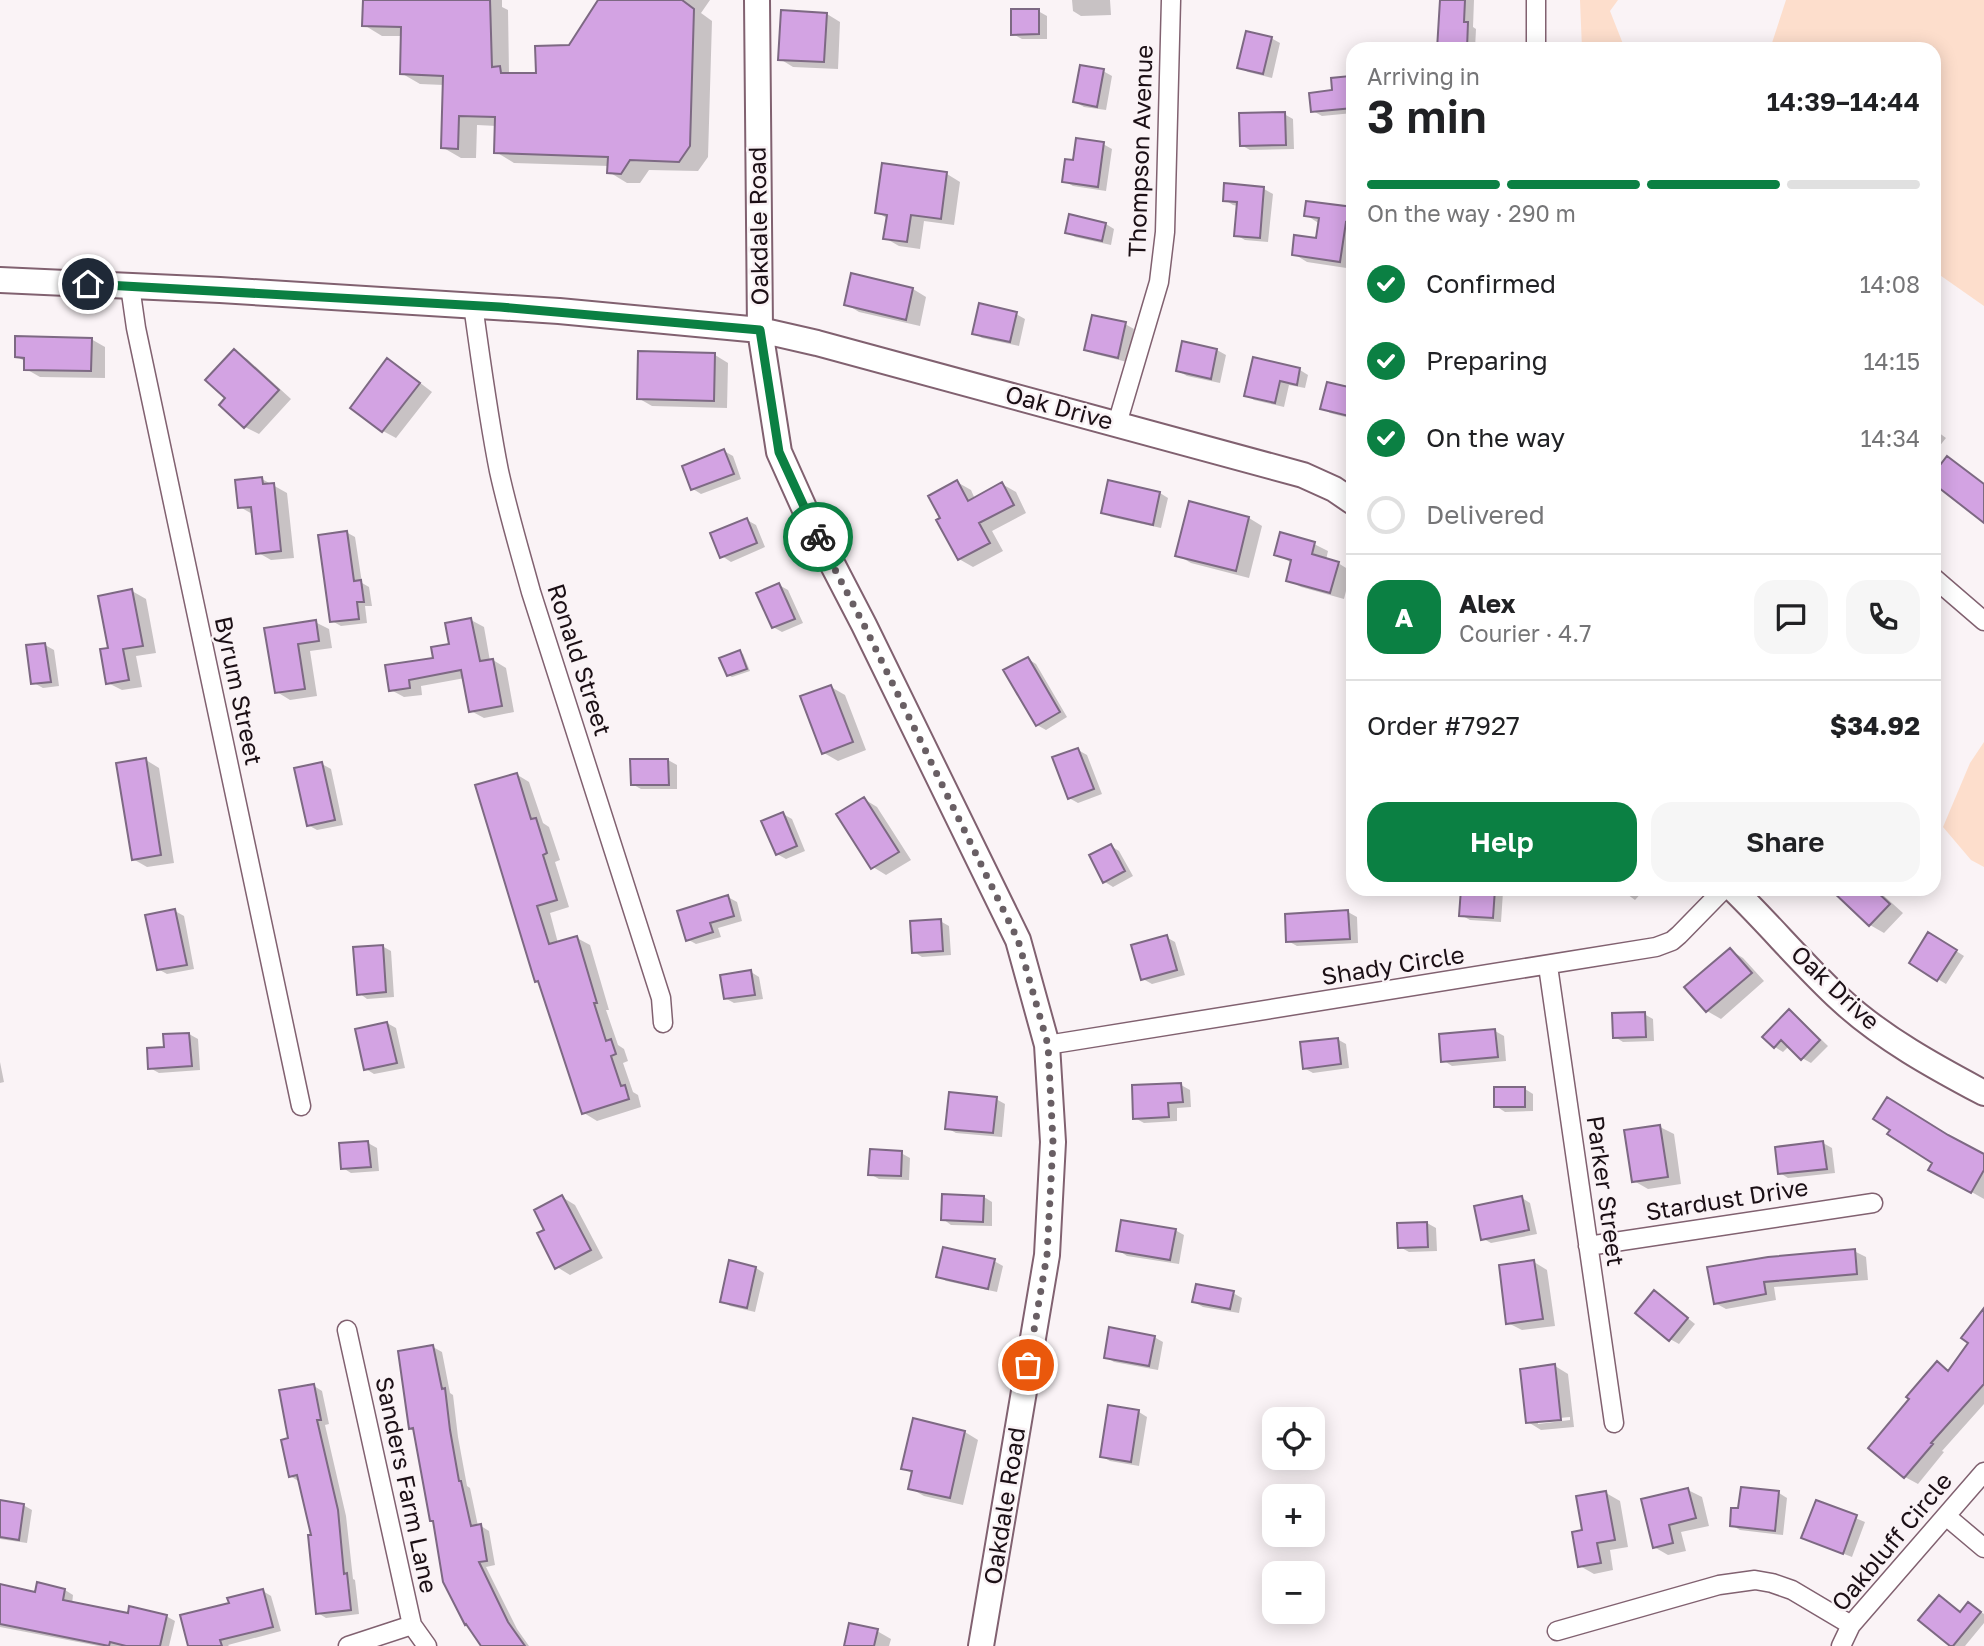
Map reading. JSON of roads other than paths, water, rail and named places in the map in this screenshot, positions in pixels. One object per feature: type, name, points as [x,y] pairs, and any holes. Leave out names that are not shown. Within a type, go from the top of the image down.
[{"type":"main road","name":"Oakdale Road","points":[[757,0],[760,330],[779,452],[810,521],[864,625],[1018,940],[1048,1045],[1053,1142],[1047,1255],[981,1646]]},
{"type":"main road","name":"Oak Drive","points":[[0,280],[473,305],[760,330],[817,342],[1303,475],[1346,497]]},
{"type":"main road","name":"Oak Drive","points":[[1740,896],[1834,993],[1868,1022],[1984,1093]]},
{"type":"street","name":"Thompson Avenue","points":[[1117,424],[1156,292],[1165,232],[1171,0]]},
{"type":"street","points":[[1536,0],[1536,42]]},
{"type":"street","name":"Byrum Street","points":[[130,286],[136,328],[301,1107]]},
{"type":"street","name":"Ronald Street","points":[[473,305],[487,404],[518,546],[661,998],[663,1023]]},
{"type":"street","points":[[1941,584],[1984,621]]},
{"type":"street","name":"Shady Circle","points":[[1048,1045],[1656,947],[1672,941],[1717,896]]},
{"type":"street","name":"Parker Street","points":[[1548,966],[1614,1423]]},
{"type":"street","name":"Stardust Drive","points":[[1588,1246],[1873,1203]]},
{"type":"street","name":"Sanders Farm Lane","points":[[347,1330],[412,1625],[427,1646]]},
{"type":"street","name":"Oakbluff Circle","points":[[1841,1646],[1851,1625],[1984,1472]]},
{"type":"street","points":[[1947,1516],[1984,1548]]},
{"type":"street","points":[[1557,1631],[1734,1581],[1755,1580],[1792,1590],[1851,1625]]},
{"type":"street","points":[[348,1646],[412,1625]]}]
